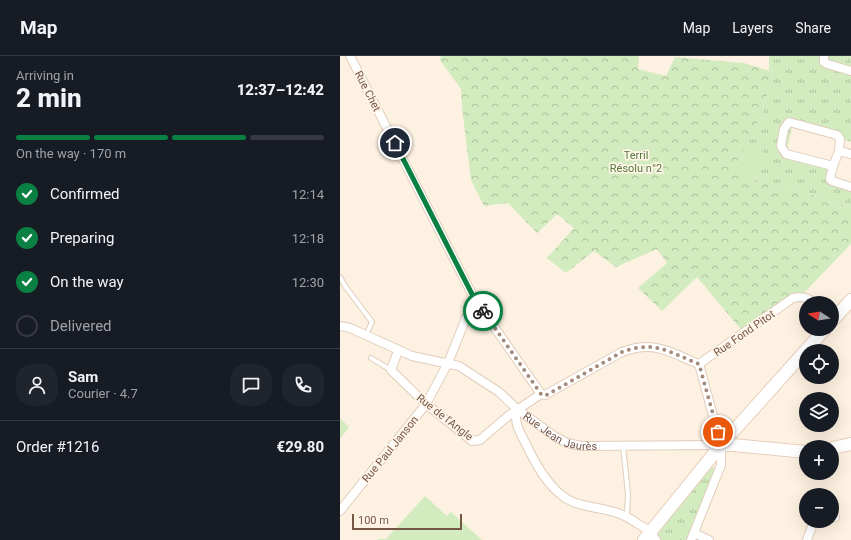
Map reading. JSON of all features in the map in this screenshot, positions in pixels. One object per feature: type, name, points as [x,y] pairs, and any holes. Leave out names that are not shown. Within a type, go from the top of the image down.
[{"type":"street","name":"Rue Chet","points":[[350,56],[474,298],[541,394]]},
{"type":"street","points":[[824,56],[824,62],[827,64],[851,71]]},
{"type":"street","points":[[833,166],[786,154],[781,146],[784,129],[789,122],[837,135],[840,140],[839,151],[833,166],[830,180],[851,187]]},
{"type":"street","points":[[839,151],[851,154]]},
{"type":"street","name":"Rue Fond Pitot","points":[[699,364],[793,298],[799,297]]},
{"type":"street","points":[[448,363],[474,298]]},
{"type":"street","points":[[839,313],[851,300]]},
{"type":"street","name":"Rue Jean Jaurès","points":[[340,326],[350,328],[398,351],[412,356],[459,366],[480,378],[499,392],[517,409],[554,436],[567,443],[582,446],[733,445],[799,451]]},
{"type":"street","points":[[517,409],[516,424],[534,462],[548,482],[565,498],[613,511],[627,517],[650,537],[721,445],[818,336]]},
{"type":"street","points":[[541,394],[545,396],[622,352],[635,348],[660,348],[699,364],[721,445],[721,465],[693,537],[709,540]]},
{"type":"street","points":[[391,370],[398,351]]},
{"type":"street","name":"Rue Paul Janson","points":[[340,511],[426,404],[448,363]]},
{"type":"street","name":"Rue de l'Angle","points":[[391,370],[426,404],[472,441],[480,440],[517,409],[541,394]]},
{"type":"street","points":[[839,447],[851,444]]},
{"type":"street","points":[[807,540],[811,528]]},
{"type":"lane","points":[[340,277],[372,322],[366,335]]},
{"type":"lane","points":[[371,358],[391,370]]},
{"type":"lane","points":[[623,446],[628,494],[627,517]]},
{"type":"green space","name":"Terril Résolu n°2","points":[[441,56],[639,56],[638,69],[666,76],[675,57],[744,63],[773,72],[762,114],[735,167],[754,183],[759,182],[804,192],[851,208],[851,244],[799,298],[744,333],[697,277],[662,311],[638,288],[667,263],[657,249],[616,267],[594,251],[566,273],[547,258],[574,228],[557,214],[537,233],[508,203],[484,206],[471,180],[461,89],[440,60]]},
{"type":"green space","points":[[769,56],[851,56],[851,142],[792,127],[786,154],[827,167],[827,176],[851,189],[851,208],[804,192],[759,182],[754,183],[765,153],[746,144],[762,114],[773,72],[769,71]]},
{"type":"green space","points":[[746,144],[766,153],[754,183],[734,174],[735,167]]},
{"type":"green space","points":[[340,418],[349,427],[340,439]]},
{"type":"green space","points":[[705,466],[716,468],[687,540],[659,540],[655,530]]},
{"type":"green space","points":[[425,496],[447,516],[451,512],[482,540],[377,540],[386,539]]},
{"type":"way so far","points":[[483,311],[541,394],[545,396],[622,352],[635,348],[660,348],[699,364],[718,432]]},
{"type":"route","points":[[395,143],[474,298],[483,311]]}]
